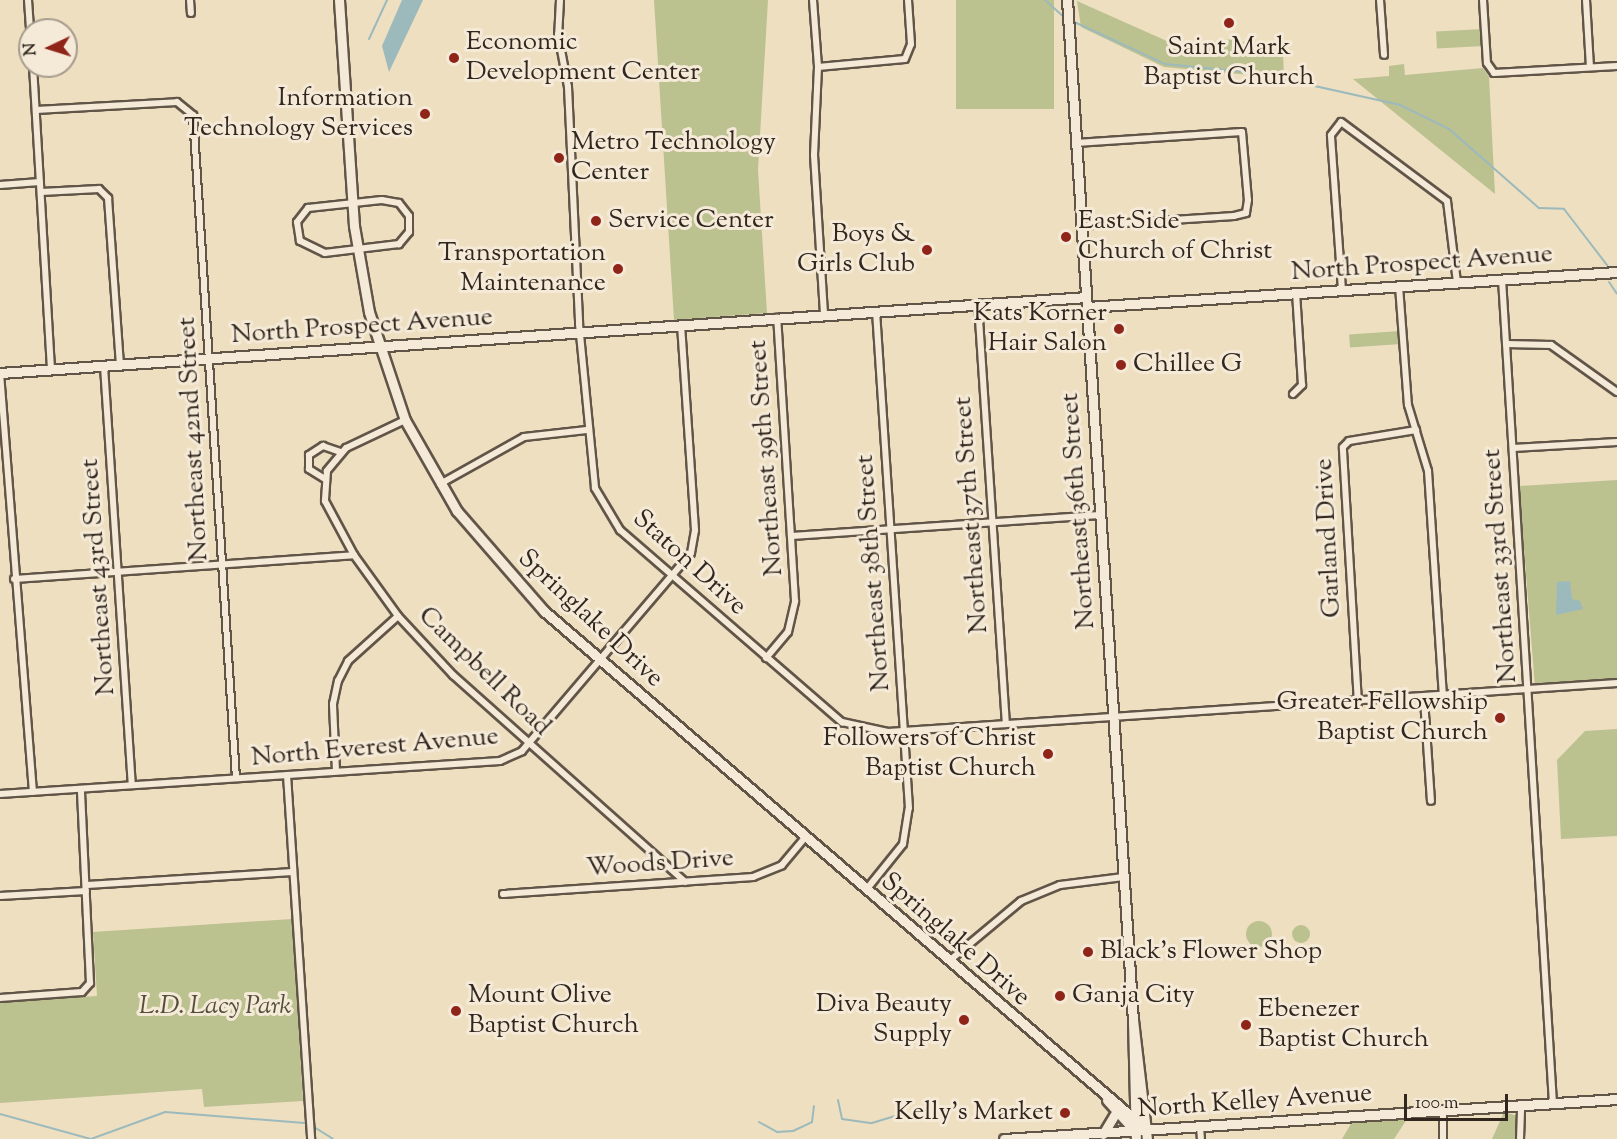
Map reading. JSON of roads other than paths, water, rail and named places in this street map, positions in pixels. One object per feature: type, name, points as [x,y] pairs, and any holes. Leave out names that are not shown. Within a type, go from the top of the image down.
[{"type":"street","points":[[28,0],[29,18]]},
{"type":"street","points":[[190,0],[191,13]]},
{"type":"street","name":"Springlake Drive","points":[[339,0],[357,250],[378,347],[405,420],[440,484],[512,579],[601,660],[1106,1100],[1135,1120],[1147,1135]]},
{"type":"street","name":"Staton Drive","points":[[560,0],[560,51],[570,119],[580,333],[592,480],[605,511],[673,577],[842,722],[867,730],[904,731],[1528,692],[1617,683]]},
{"type":"street","points":[[813,0],[818,67],[814,155],[824,315]]},
{"type":"street","points":[[818,67],[908,56],[908,0]]},
{"type":"street","name":"Northeast 36th Street","points":[[1066,0],[1133,1020],[1147,1135]]},
{"type":"street","points":[[1380,0],[1383,55]]},
{"type":"street","points":[[1483,0],[1490,71],[1617,66]]},
{"type":"street","points":[[1586,0],[1590,67]]},
{"type":"street","points":[[34,78],[51,369]]},
{"type":"street","name":"Northeast 42nd Street","points":[[36,110],[183,102],[191,109],[194,125],[236,778]]},
{"type":"street","points":[[1342,290],[1331,135],[1337,123],[1351,125],[1448,201],[1456,282]]},
{"type":"street","points":[[1076,142],[1242,132],[1246,213],[1081,226]]},
{"type":"street","points":[[0,185],[40,182]]},
{"type":"street","points":[[41,192],[99,189],[108,198],[120,365]]},
{"type":"street","points":[[352,202],[399,203],[411,225],[399,244],[357,250],[315,252],[297,231],[308,208],[352,202]]},
{"type":"street","name":"North Prospect Avenue","points":[[0,373],[978,304],[1296,293],[1617,272]]},
{"type":"street","name":"Northeast 33rd Street","points":[[1502,279],[1553,1103]]},
{"type":"street","points":[[1399,286],[1405,389],[1428,471],[1443,697]]},
{"type":"street","points":[[1293,394],[1302,385],[1296,293]]},
{"type":"street","name":"Northeast 37th Street","points":[[978,304],[1005,724]]},
{"type":"street","name":"Northeast 38th Street","points":[[866,890],[894,859],[908,827],[904,731],[876,311]]},
{"type":"street","name":"Northeast 39th Street","points":[[766,658],[793,616],[791,536],[777,318]]},
{"type":"street","name":"North Everest Avenue","points":[[0,794],[500,760],[528,743],[673,577],[691,553],[695,530],[681,326]]},
{"type":"street","points":[[1506,344],[1551,345],[1617,392]]},
{"type":"street","name":"Northeast 43rd Street","points":[[104,366],[132,785]]},
{"type":"street","points":[[0,373],[14,579],[33,792]]},
{"type":"street","points":[[340,452],[323,446],[309,455],[309,470],[325,479],[340,452],[405,420]]},
{"type":"street","points":[[440,484],[517,440],[587,430]]},
{"type":"street","name":"Garland Drive","points":[[1358,703],[1343,447],[1349,441],[1416,430]]},
{"type":"street","points":[[1513,448],[1617,442]]},
{"type":"street","name":"Campbell Road","points":[[325,479],[330,514],[354,555],[398,616],[453,675],[686,882]]},
{"type":"street","points":[[791,536],[1100,515]]},
{"type":"street","points":[[14,579],[354,555]]},
{"type":"street","points":[[336,771],[333,704],[339,681],[348,661],[398,616]]},
{"type":"street","points":[[1424,699],[1431,801]]},
{"type":"street","points":[[287,775],[311,1139]]},
{"type":"street","points":[[0,998],[82,992],[90,983],[81,789]]},
{"type":"street","name":"Woods Drive","points":[[503,894],[686,882],[771,871],[805,838]]},
{"type":"street","points":[[0,896],[293,872]]},
{"type":"street","points":[[948,962],[1021,901],[1060,885],[1124,877]]},
{"type":"street","name":"Northeast 36th Street","points":[[1133,1020],[1130,1054],[1136,1135]]},
{"type":"street","name":"North Kelley Avenue","points":[[1004,1139],[1103,1134],[1147,1135],[1200,1126],[1617,1099]]},
{"type":"street","name":"Springlake Drive","points":[[1106,1100],[1115,1114],[1136,1135]]},
{"type":"street","points":[[1521,1105],[1521,1139]]},
{"type":"street","points":[[1443,1110],[1443,1139]]},
{"type":"street","points":[[1103,1134],[1115,1114]]},
{"type":"street","points":[[1200,1126],[1201,1139]]},
{"type":"water","points":[[402,0],[423,0],[389,72],[382,46]]},
{"type":"water","points":[[1570,581],[1572,599],[1580,601],[1583,609],[1556,615],[1557,582]]},
{"type":"waterway","points":[[369,39],[387,0]]},
{"type":"waterway","points":[[1045,0],[1065,18]]},
{"type":"waterway","points":[[1070,20],[1165,64],[1256,73],[1400,105],[1449,129],[1539,208],[1564,209],[1607,265]]},
{"type":"waterway","points":[[1609,282],[1617,294]]},
{"type":"waterway","points":[[838,1100],[842,1119],[872,1123],[902,1114]]},
{"type":"waterway","points":[[759,1122],[777,1132],[793,1131],[812,1122],[814,1106]]},
{"type":"waterway","points":[[0,1114],[91,1139],[165,1112],[305,1123]]},
{"type":"waterway","points":[[314,1127],[333,1139]]},
{"type":"place","name":"Saint Mark Baptist Church","points":[[1229,23]]},
{"type":"place","name":"Economic Development Center","points":[[454,58]]},
{"type":"place","name":"Information Technology Services","points":[[425,114]]},
{"type":"place","name":"Metro Technology Center","points":[[559,158]]},
{"type":"place","name":"Service Center","points":[[596,221]]},
{"type":"place","name":"East Side Church of Christ","points":[[1066,237]]},
{"type":"place","name":"Boys & Girls Club","points":[[927,250]]},
{"type":"place","name":"Transportation Maintenance","points":[[618,269]]},
{"type":"place","name":"Kats Korner Hair Salon","points":[[1119,329]]},
{"type":"place","name":"Chillee G","points":[[1121,365]]},
{"type":"place","name":"Greater Fellowship Baptist Church","points":[[1500,718]]},
{"type":"place","name":"Followers of Christ Baptist Church","points":[[1048,754]]},
{"type":"place","name":"Black's Flower Shop","points":[[1088,952]]},
{"type":"place","name":"Ganja City","points":[[1060,996]]},
{"type":"place","name":"Mount Olive Baptist Church","points":[[456,1011]]},
{"type":"place","name":"Diva Beauty Supply","points":[[964,1020]]},
{"type":"place","name":"Ebenezer Baptist Church","points":[[1246,1025]]},
{"type":"place","name":"Kelly's Market","points":[[1065,1113]]},
{"type":"park label","name":"L.D. Lacy Park","points":[[215,1007]]}]
